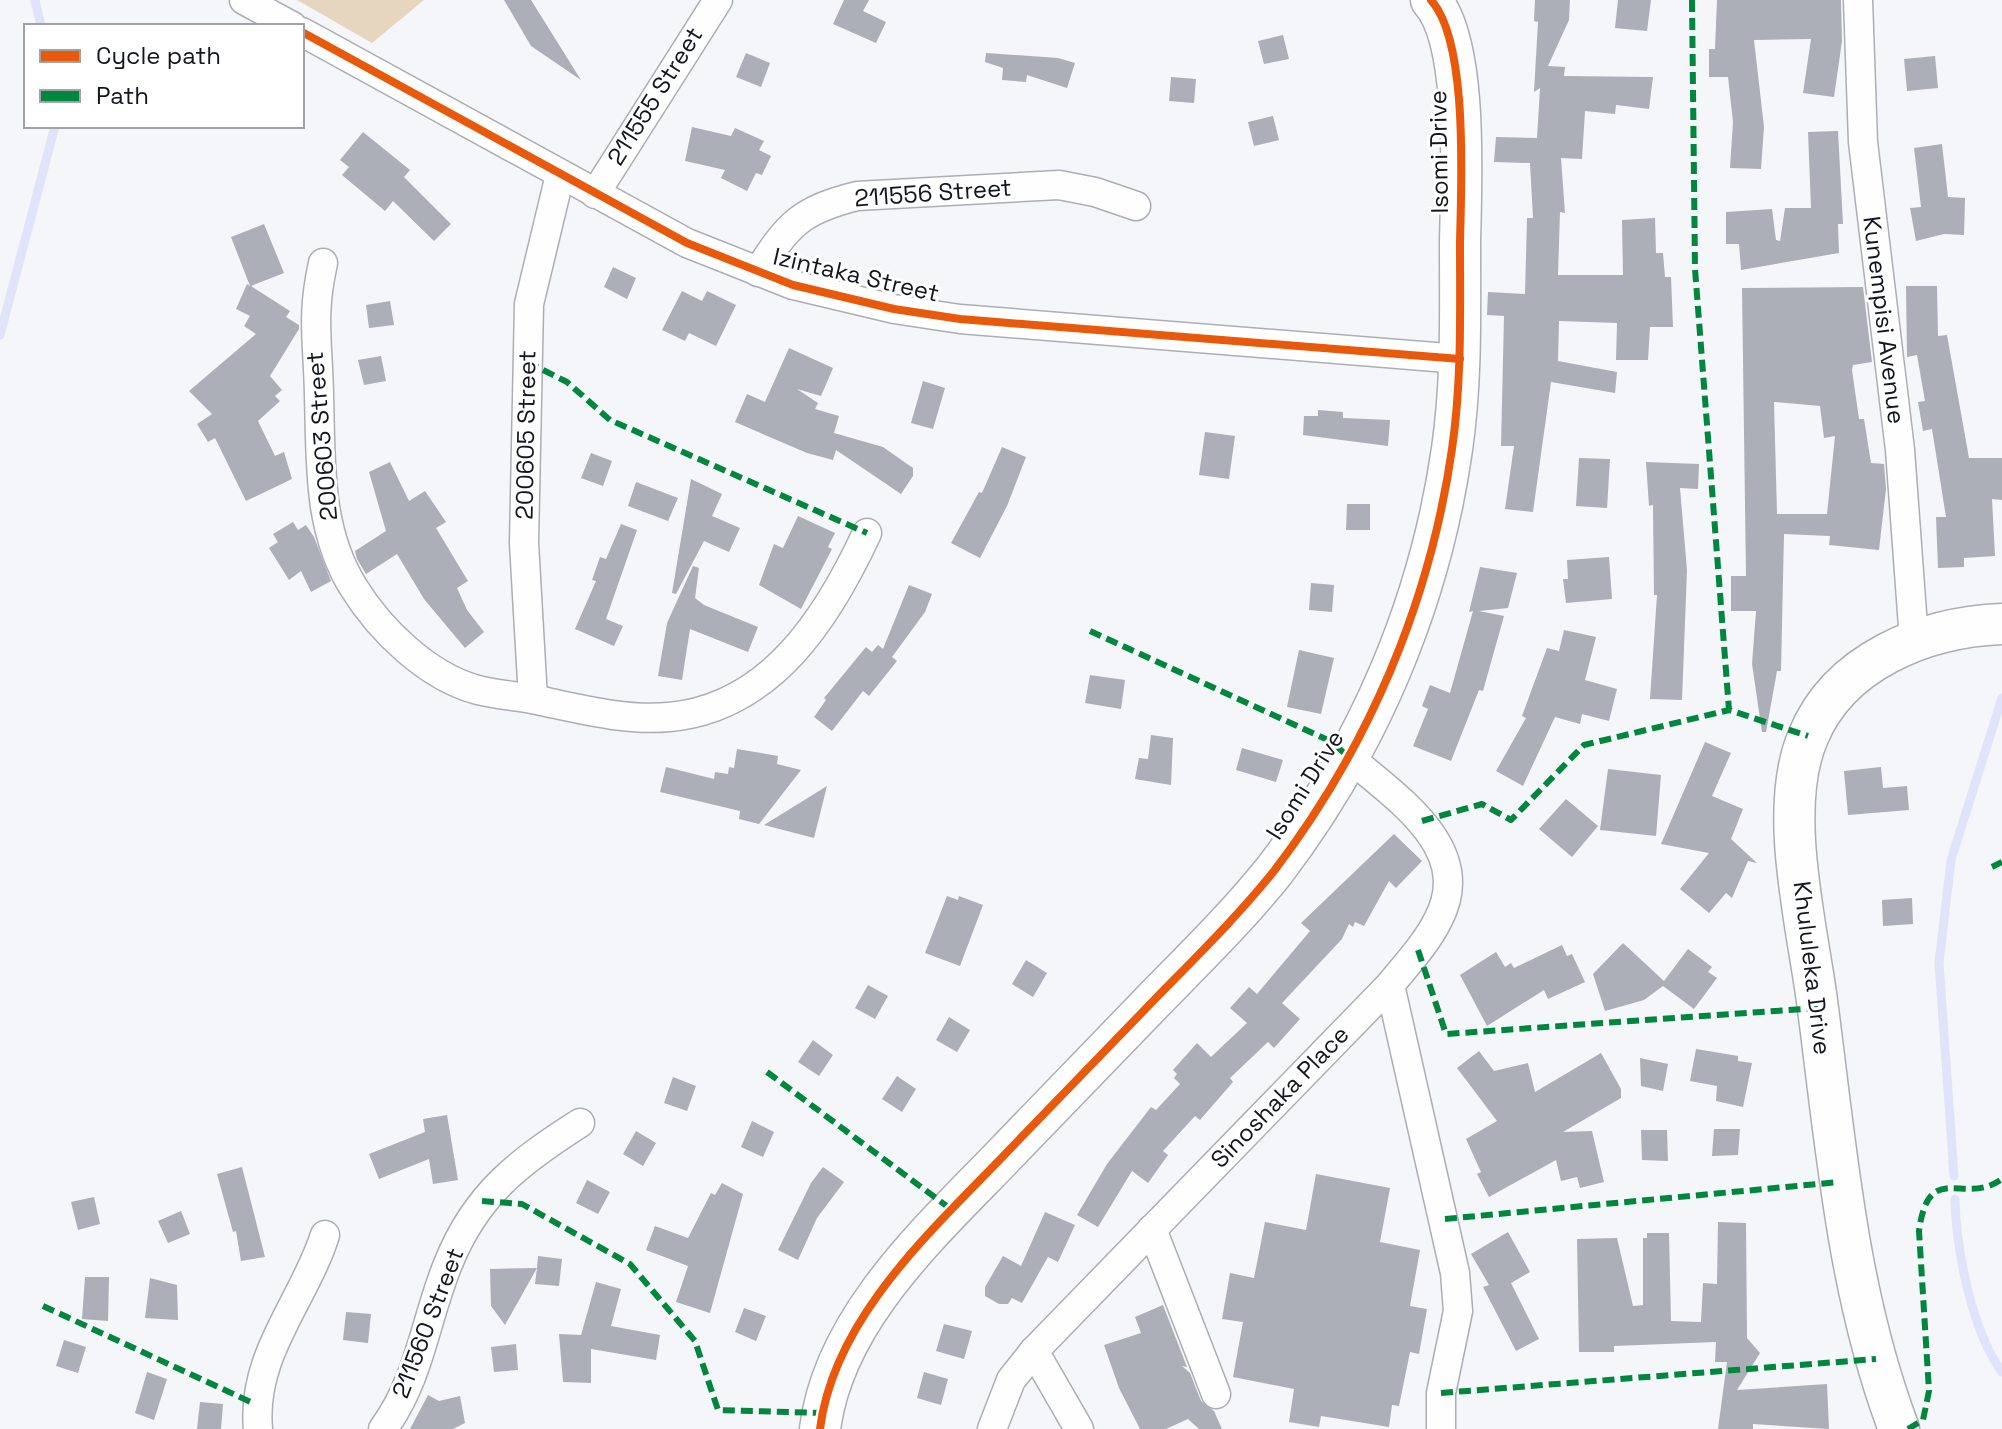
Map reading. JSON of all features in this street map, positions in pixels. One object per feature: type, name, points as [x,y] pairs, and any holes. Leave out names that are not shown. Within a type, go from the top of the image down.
[{"type":"street","points":[[244,0],[288,24]]},
{"type":"street","name":"211555 Street","points":[[595,194],[718,0]]},
{"type":"street","name":"Kunempisi Avenue","points":[[1858,0],[1863,142],[1900,450],[1914,640]]},
{"type":"street","name":"Isomi Drive","points":[[820,1429],[841,1362],[858,1326],[882,1291],[952,1210],[1261,885],[1313,816],[1349,757],[1388,677],[1428,566],[1452,445],[1460,359],[1461,126],[1457,72],[1443,3]]},
{"type":"street","name":"Izintaka Street","points":[[304,33],[687,243],[793,285],[894,309],[960,319],[1460,359]]},
{"type":"street","name":"200605 Street","points":[[533,699],[524,528],[529,304],[560,175]]},
{"type":"street","name":"211556 Street","points":[[758,272],[792,223],[827,204],[857,196],[1059,185],[1095,192],[1136,206]]},
{"type":"street","name":"200603 Street","points":[[323,263],[315,303],[314,337],[324,507],[331,543],[354,589],[414,655],[440,673],[475,689],[622,716],[667,718],[695,713],[739,694],[774,671],[811,631],[846,578],[867,533]]},
{"type":"street","name":"Khululeka Drive","points":[[1899,1429],[1876,1359],[1854,1267],[1839,1182],[1798,857],[1796,796],[1808,736],[1829,701],[1861,671],[1914,640],[1959,628],[2002,624]]},
{"type":"street","name":"Sinoshaka Place","points":[[992,1429],[1011,1380],[1034,1351],[1390,985],[1439,918],[1449,887],[1444,852],[1422,821],[1349,757]]},
{"type":"street","points":[[1390,985],[1455,1273],[1458,1311],[1441,1393],[1441,1429]]},
{"type":"street","name":"211560 Street","points":[[383,1429],[409,1387],[447,1265],[482,1201],[507,1173],[580,1123]]},
{"type":"street","points":[[1152,1229],[1216,1394]]},
{"type":"street","points":[[258,1429],[255,1404],[265,1363],[314,1269],[325,1235]]},
{"type":"street","points":[[1034,1351],[1079,1429]]},
{"type":"shaded area","points":[[297,0],[424,0],[372,43]]},
{"type":"building","points":[[504,0],[531,0],[581,80],[531,46]]},
{"type":"building","points":[[844,0],[869,0],[863,11],[886,22],[876,43],[833,24]]},
{"type":"building","points":[[1535,0],[1570,0],[1569,20],[1548,66],[1565,67],[1564,76],[1653,77],[1649,109],[1616,105],[1615,114],[1585,111],[1582,159],[1561,158],[1565,213],[1560,212],[1558,275],[1623,275],[1622,220],[1655,218],[1656,253],[1663,253],[1665,277],[1671,277],[1673,327],[1650,327],[1648,360],[1616,360],[1617,323],[1559,321],[1558,361],[1617,372],[1615,393],[1551,382],[1533,512],[1505,509],[1514,446],[1501,446],[1504,316],[1487,315],[1488,292],[1525,294],[1527,218],[1533,218],[1530,163],[1494,162],[1496,137],[1537,138],[1540,88],[1534,92],[1538,22],[1534,21]]},
{"type":"building","points":[[1618,0],[1651,0],[1647,31],[1615,28]]},
{"type":"building","points":[[1717,0],[1841,0],[1842,41],[1834,97],[1803,93],[1811,39],[1754,40],[1764,127],[1761,169],[1730,168],[1733,122],[1728,77],[1709,77],[1709,49],[1715,49]]},
{"type":"building","points":[[1283,35],[1289,59],[1264,64],[1258,41]]},
{"type":"building","points":[[746,53],[770,63],[761,87],[736,77]]},
{"type":"building","points":[[986,53],[1058,58],[1075,63],[1067,88],[1027,75],[1026,82],[1002,80],[1003,68],[985,62]]},
{"type":"building","points":[[1935,56],[1938,88],[1907,91],[1904,59]]},
{"type":"building","points":[[1171,77],[1196,79],[1194,103],[1169,101]]},
{"type":"building","points":[[1273,116],[1279,140],[1254,146],[1248,122]]},
{"type":"building","points":[[692,127],[731,136],[735,128],[764,141],[759,150],[771,156],[762,175],[756,173],[747,191],[721,178],[725,170],[685,161]]},
{"type":"building","points":[[1838,131],[1843,224],[1838,224],[1839,253],[1741,270],[1739,244],[1726,244],[1726,212],[1772,209],[1776,240],[1780,241],[1785,208],[1811,208],[1808,132]]},
{"type":"building","points":[[363,132],[410,170],[404,177],[451,224],[434,241],[393,201],[385,211],[342,175],[349,167],[340,160]]},
{"type":"building","points":[[1942,144],[1948,197],[1965,198],[1964,235],[1944,234],[1916,241],[1910,208],[1921,207],[1914,148]]},
{"type":"building","points":[[264,224],[284,273],[251,286],[290,311],[286,317],[299,325],[299,329],[270,376],[282,390],[275,396],[280,401],[258,421],[275,456],[284,452],[292,479],[246,501],[215,438],[208,442],[197,424],[212,414],[189,391],[256,334],[244,326],[250,316],[236,309],[247,284],[250,286],[231,237]]},
{"type":"building","points":[[613,267],[636,278],[627,299],[604,287]]},
{"type":"building","points":[[1906,286],[1937,286],[1938,336],[1947,335],[1969,458],[2002,458],[2002,500],[1992,499],[1995,556],[1964,558],[1964,567],[1938,568],[1936,517],[1946,517],[1932,429],[1923,431],[1918,402],[1925,401],[1917,355],[1907,357]]},
{"type":"building","points":[[1863,287],[1872,362],[1853,365],[1852,370],[1859,419],[1864,419],[1871,463],[1884,464],[1886,489],[1879,550],[1829,545],[1830,536],[1784,534],[1781,671],[1777,671],[1766,732],[1762,732],[1752,664],[1756,611],[1731,611],[1731,576],[1746,576],[1742,288]],"holes":[[[1774,402],[1820,406],[1824,438],[1835,436],[1827,514],[1777,514]]]},
{"type":"building","points":[[682,291],[702,301],[707,291],[736,305],[716,346],[689,333],[685,341],[662,330]]},
{"type":"building","points":[[390,301],[394,325],[369,328],[366,305]]},
{"type":"building","points":[[789,348],[833,368],[821,396],[797,389],[818,403],[815,409],[839,416],[834,433],[883,447],[913,468],[913,476],[901,494],[836,450],[833,460],[807,453],[735,422],[747,394],[765,402]]},
{"type":"building","points":[[381,356],[386,381],[364,385],[358,360]]},
{"type":"building","points":[[923,381],[945,388],[933,429],[911,423]]},
{"type":"building","points":[[1318,410],[1343,412],[1343,418],[1390,420],[1388,446],[1303,435],[1304,416],[1318,416]]},
{"type":"building","points":[[1205,432],[1235,436],[1229,479],[1199,475]]},
{"type":"building","points":[[1002,447],[1026,457],[1007,506],[980,558],[951,543],[979,492],[982,493]]},
{"type":"building","points":[[591,453],[612,461],[603,486],[581,478]]},
{"type":"building","points":[[1579,458],[1610,459],[1607,508],[1576,506]]},
{"type":"building","points":[[390,462],[409,501],[425,491],[446,522],[436,528],[468,581],[457,588],[467,610],[484,632],[465,648],[424,599],[397,554],[366,574],[357,559],[355,551],[386,531],[369,472]]},
{"type":"building","points":[[1646,462],[1699,464],[1698,489],[1680,488],[1687,570],[1682,700],[1650,699],[1657,595],[1654,595],[1653,505],[1649,506]]},
{"type":"building","points":[[691,479],[722,494],[712,516],[740,528],[729,552],[704,541],[676,594],[672,593]]},
{"type":"building","points":[[636,482],[678,498],[668,521],[628,506]]},
{"type":"building","points":[[1347,504],[1370,504],[1370,530],[1346,530]]},
{"type":"building","points":[[798,516],[835,533],[828,547],[832,549],[801,609],[759,585],[774,544],[783,548]]},
{"type":"building","points":[[293,522],[298,530],[306,525],[314,537],[331,581],[311,592],[301,571],[289,580],[269,548],[278,542],[273,534]]},
{"type":"building","points":[[621,524],[637,530],[606,619],[623,626],[614,646],[575,629],[596,581],[592,580],[600,557],[606,559]]},
{"type":"building","points":[[1609,557],[1612,599],[1566,603],[1563,579],[1568,579],[1567,560]]},
{"type":"building","points":[[693,566],[699,568],[695,598],[704,605],[758,627],[748,652],[690,629],[682,680],[658,676],[667,623]]},
{"type":"building","points":[[1480,567],[1517,573],[1508,608],[1479,611],[1504,616],[1483,691],[1479,690],[1451,761],[1413,746],[1428,709],[1422,706],[1430,685],[1450,693],[1473,611],[1469,612]]},
{"type":"building","points":[[1311,583],[1334,585],[1332,612],[1309,610]]},
{"type":"building","points":[[909,585],[932,594],[925,612],[892,657],[897,661],[869,696],[863,691],[832,731],[814,717],[826,700],[824,698],[866,647],[872,652],[878,645],[883,649]]},
{"type":"building","points":[[1564,630],[1596,637],[1585,680],[1617,689],[1609,721],[1582,714],[1580,724],[1555,717],[1523,786],[1496,771],[1526,718],[1522,716],[1547,648],[1559,651]]},
{"type":"building","points":[[1299,650],[1334,658],[1321,714],[1287,707]]},
{"type":"building","points":[[1090,675],[1125,680],[1121,709],[1085,703]]},
{"type":"building","points":[[1151,735],[1173,738],[1171,785],[1135,779],[1139,758],[1148,759]]},
{"type":"building","points":[[1705,742],[1731,753],[1712,796],[1743,809],[1731,839],[1757,863],[1748,861],[1732,898],[1726,893],[1709,913],[1680,889],[1709,853],[1661,844]]},
{"type":"building","points":[[1242,748],[1283,760],[1276,782],[1236,770]]},
{"type":"building","points":[[737,749],[778,756],[777,764],[801,770],[759,824],[739,819],[740,811],[660,792],[666,767],[714,779],[715,772],[728,774],[729,767],[734,768]]},
{"type":"building","points":[[1881,767],[1883,788],[1907,786],[1909,810],[1848,815],[1844,771]]},
{"type":"building","points":[[1608,769],[1661,775],[1656,836],[1600,830]]},
{"type":"building","points":[[827,786],[814,838],[764,825]]},
{"type":"building","points":[[1566,799],[1598,826],[1572,857],[1539,829]]},
{"type":"building","points":[[1394,834],[1422,861],[1396,888],[1389,881],[1364,926],[1355,922],[1353,927],[1349,924],[1342,939],[1282,1003],[1300,1019],[1274,1048],[1268,1042],[1230,1078],[1233,1082],[1200,1120],[1195,1116],[1163,1151],[1168,1155],[1148,1183],[1132,1171],[1098,1227],[1077,1215],[1107,1164],[1151,1107],[1156,1110],[1180,1084],[1174,1078],[1177,1074],[1173,1070],[1197,1043],[1211,1057],[1247,1023],[1230,1008],[1249,987],[1257,994],[1310,931],[1301,923]]},
{"type":"building","points":[[947,896],[958,900],[959,896],[983,905],[960,966],[925,953]]},
{"type":"building","points":[[1912,898],[1913,924],[1883,926],[1882,900]]},
{"type":"building","points":[[1623,943],[1664,981],[1688,949],[1712,967],[1708,972],[1717,978],[1694,1009],[1663,986],[1644,1000],[1605,1011],[1593,974]]},
{"type":"building","points":[[1562,945],[1567,956],[1572,954],[1585,982],[1548,999],[1544,990],[1487,1026],[1460,975],[1496,952],[1505,967],[1511,963],[1514,968]]},
{"type":"building","points":[[1026,960],[1047,973],[1033,997],[1012,984]]},
{"type":"building","points":[[868,985],[888,996],[875,1019],[855,1008]]},
{"type":"building","points":[[949,1017],[970,1030],[957,1052],[936,1040]]},
{"type":"building","points":[[813,1040],[833,1055],[819,1076],[798,1062]]},
{"type":"building","points":[[1696,1049],[1738,1056],[1738,1061],[1752,1063],[1743,1107],[1716,1101],[1717,1086],[1690,1081]]},
{"type":"building","points":[[1479,1051],[1494,1071],[1528,1063],[1535,1092],[1601,1053],[1621,1089],[1621,1098],[1563,1132],[1592,1131],[1604,1182],[1580,1188],[1577,1177],[1561,1181],[1556,1160],[1489,1197],[1477,1174],[1481,1172],[1466,1139],[1497,1121],[1457,1068]]},
{"type":"building","points":[[1640,1058],[1668,1064],[1663,1091],[1641,1086]]},
{"type":"building","points":[[897,1076],[916,1089],[902,1112],[882,1099]]},
{"type":"building","points":[[673,1077],[696,1086],[687,1111],[664,1103]]},
{"type":"building","points":[[447,1115],[458,1180],[433,1184],[429,1159],[379,1179],[369,1154],[425,1132],[423,1119]]},
{"type":"building","points":[[752,1121],[774,1132],[763,1157],[741,1147]]},
{"type":"building","points":[[1714,1129],[1740,1129],[1738,1155],[1712,1156]]},
{"type":"building","points":[[1641,1130],[1667,1130],[1668,1161],[1642,1160]]},
{"type":"building","points":[[636,1131],[656,1143],[643,1166],[623,1154]]},
{"type":"building","points":[[242,1167],[265,1257],[241,1261],[236,1231],[233,1232],[217,1174]]},
{"type":"building","points":[[823,1167],[844,1182],[817,1218],[798,1260],[778,1250],[811,1183]]},
{"type":"building","points":[[1316,1174],[1390,1188],[1380,1242],[1420,1250],[1410,1306],[1427,1309],[1419,1354],[1410,1352],[1399,1406],[1392,1405],[1389,1427],[1321,1416],[1319,1427],[1289,1422],[1294,1389],[1233,1377],[1243,1322],[1222,1319],[1230,1273],[1254,1278],[1265,1222],[1306,1230]]},
{"type":"building","points":[[587,1180],[610,1192],[598,1214],[576,1203]]},
{"type":"building","points":[[722,1183],[743,1194],[710,1313],[676,1302],[688,1266],[646,1250],[655,1226],[688,1238],[711,1193],[715,1195]]},
{"type":"building","points":[[94,1197],[100,1224],[78,1230],[71,1202]]},
{"type":"building","points":[[181,1211],[190,1234],[168,1243],[158,1221]]},
{"type":"building","points":[[1045,1212],[1075,1225],[1058,1262],[1048,1257],[1022,1303],[1012,1298],[1008,1304],[999,1304],[985,1296],[985,1287],[1003,1256],[1021,1266]]},
{"type":"building","points":[[1718,1222],[1746,1223],[1747,1338],[1760,1353],[1737,1390],[1827,1384],[1829,1429],[1753,1424],[1753,1429],[1718,1429],[1727,1362],[1715,1362],[1716,1342],[1614,1346],[1614,1352],[1579,1352],[1577,1239],[1617,1238],[1633,1306],[1643,1305],[1643,1238],[1647,1238],[1647,1233],[1669,1233],[1671,1321],[1701,1322],[1703,1283],[1717,1284]]},
{"type":"building","points":[[1508,1232],[1530,1272],[1511,1283],[1539,1339],[1516,1351],[1483,1287],[1489,1285],[1471,1254]]},
{"type":"building","points":[[538,1256],[562,1259],[559,1286],[535,1284]]},
{"type":"building","points":[[537,1268],[505,1325],[491,1306],[490,1269]]},
{"type":"building","points":[[85,1277],[109,1277],[108,1321],[82,1319]]},
{"type":"building","points":[[150,1278],[177,1285],[178,1320],[145,1318]]},
{"type":"building","points":[[596,1282],[621,1289],[611,1326],[660,1335],[656,1360],[591,1349],[591,1383],[563,1382],[559,1334],[581,1335]]},
{"type":"building","points":[[1163,1305],[1187,1367],[1182,1366],[1190,1373],[1201,1401],[1214,1411],[1222,1429],[1199,1429],[1188,1419],[1166,1429],[1140,1429],[1119,1388],[1104,1345],[1141,1333],[1135,1317]]},
{"type":"building","points":[[744,1308],[766,1316],[756,1341],[735,1332]]},
{"type":"building","points":[[346,1312],[371,1314],[368,1343],[343,1340]]},
{"type":"building","points":[[944,1324],[972,1331],[964,1359],[936,1351]]},
{"type":"building","points":[[64,1340],[86,1347],[78,1373],[56,1366]]},
{"type":"building","points":[[516,1344],[518,1370],[494,1372],[491,1347]]},
{"type":"building","points":[[147,1372],[167,1379],[154,1420],[135,1413]]},
{"type":"building","points":[[924,1372],[948,1379],[941,1405],[917,1398]]},
{"type":"building","points":[[428,1395],[439,1401],[460,1396],[465,1423],[453,1429],[410,1429]]},
{"type":"building","points":[[200,1402],[223,1404],[221,1429],[197,1429]]},
{"type":"waterway","points":[[35,0],[41,24]]},
{"type":"waterway","points":[[0,335],[54,128]]},
{"type":"waterway","points":[[1954,1176],[1939,963],[1951,860],[2002,698]]},
{"type":"waterway","points":[[1955,1199],[1962,1265],[1974,1313],[1991,1355],[2002,1372]]},
{"type":"marked path","points":[[1692,0],[1695,269],[1729,710],[1808,736]]},
{"type":"marked path","points":[[527,362],[567,382],[610,420],[867,533]]},
{"type":"marked path","points":[[1090,631],[1330,741],[1349,757]]},
{"type":"marked path","points":[[1422,821],[1482,804],[1511,820],[1584,745],[1729,710]]},
{"type":"marked path","points":[[1992,867],[2002,862]]},
{"type":"marked path","points":[[1418,950],[1446,1034],[1818,1008]]},
{"type":"marked path","points":[[767,1072],[952,1210]]},
{"type":"marked path","points":[[1908,1429],[1923,1420],[1929,1391],[1919,1231],[1924,1209],[1931,1196],[1940,1190],[1974,1189],[2002,1179]]},
{"type":"marked path","points":[[1445,1219],[1839,1182]]},
{"type":"marked path","points":[[482,1201],[522,1204],[630,1264],[695,1341],[718,1410],[822,1413]]},
{"type":"marked path","points":[[43,1306],[255,1404]]},
{"type":"marked path","points":[[1441,1393],[1876,1359]]},
{"type":"cycle path","points":[[820,1429],[829,1387],[846,1348],[867,1310],[894,1274],[922,1240],[1216,936],[1274,871],[1338,775],[1390,672],[1411,618],[1442,506],[1457,398],[1460,116],[1452,48],[1443,20],[1431,0]]},
{"type":"cycle path","points":[[304,33],[687,243],[793,285],[894,309],[960,319],[1460,359]]}]
